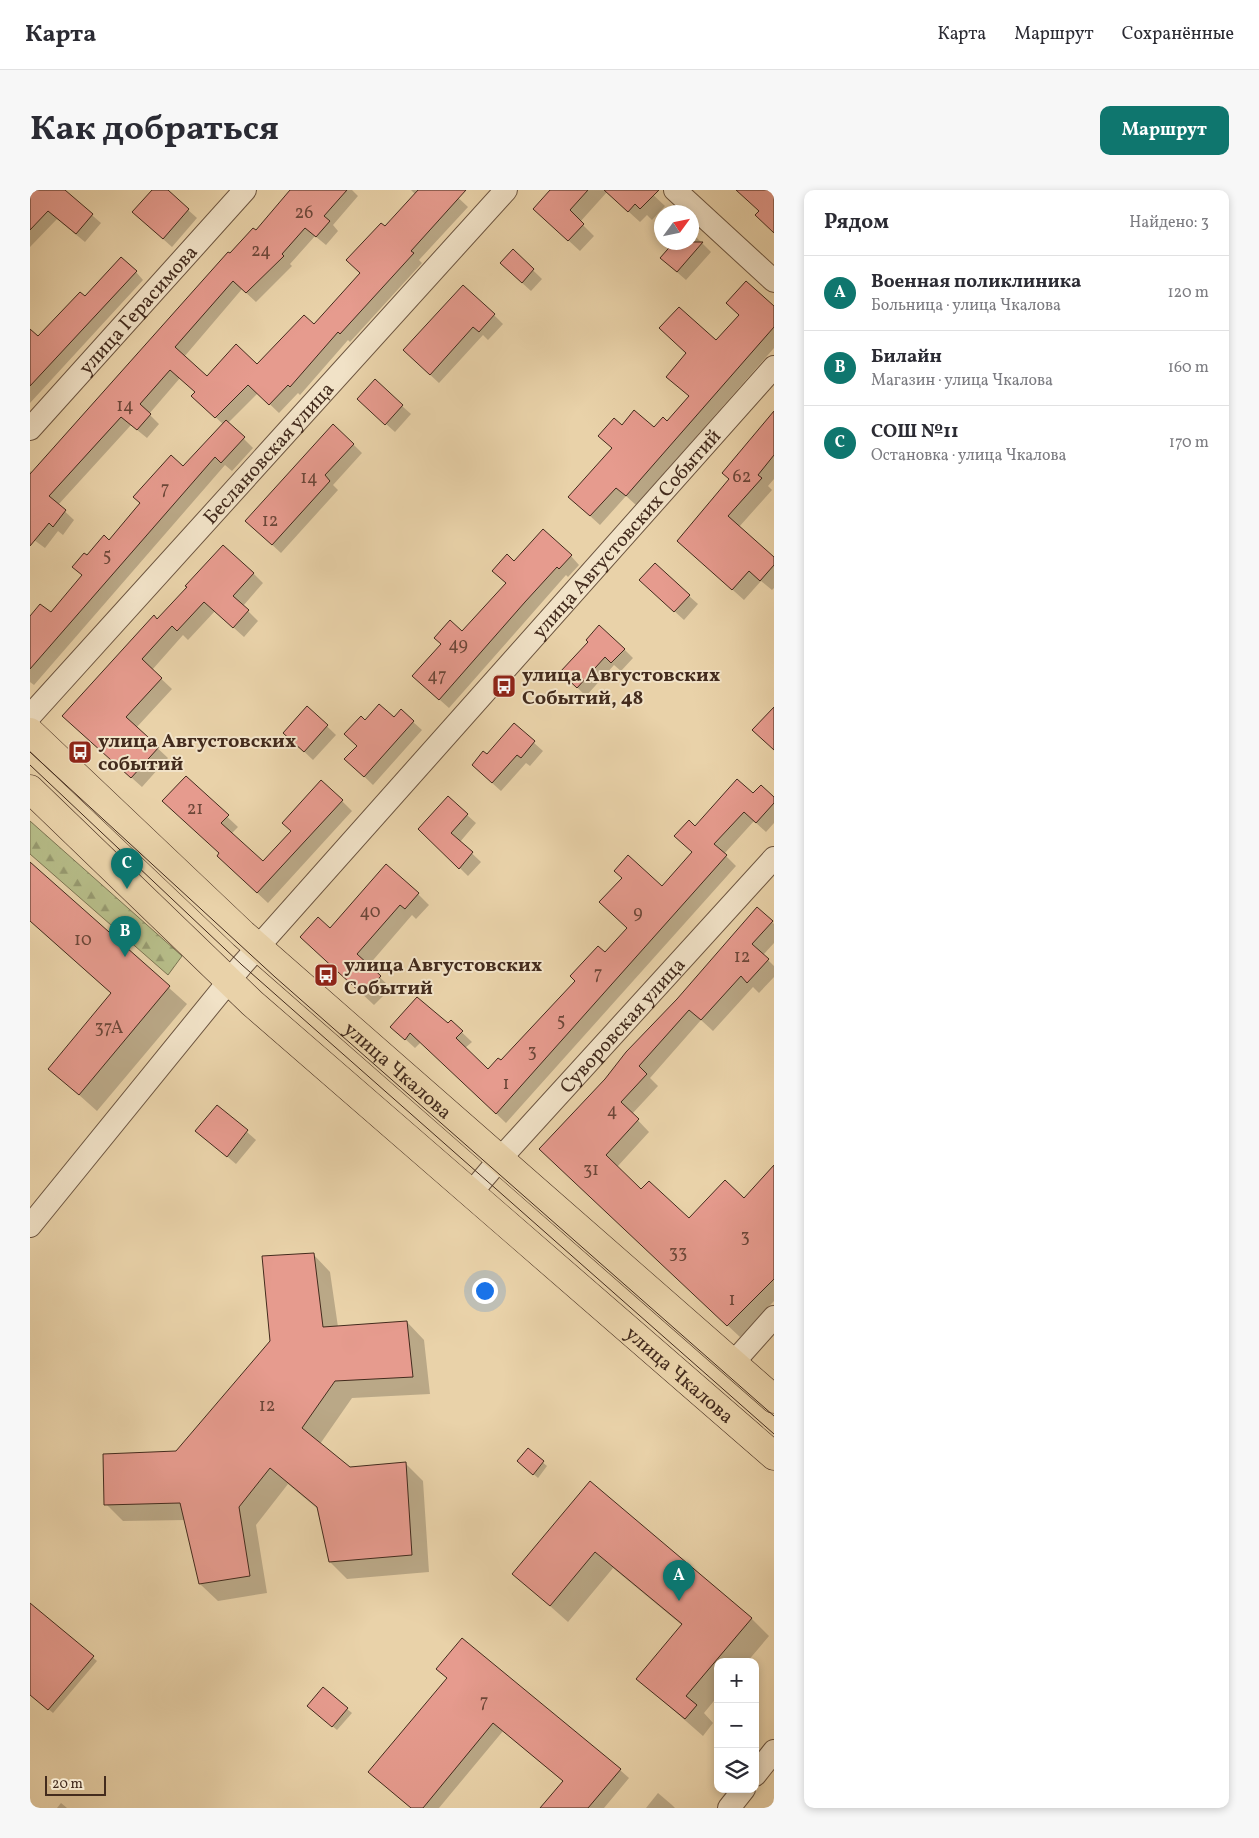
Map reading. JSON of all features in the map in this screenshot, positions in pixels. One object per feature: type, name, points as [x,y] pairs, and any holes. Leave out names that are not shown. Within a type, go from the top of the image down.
[{"type":"main road","name":"улица Чкалова","points":[[30,732],[258,948],[774,1399]]},
{"type":"main road","name":"улица Чкалова","points":[[30,789],[228,982],[774,1456]]},
{"type":"street","name":"улица Герасимова","points":[[30,429],[245,190]]},
{"type":"street","name":"Беслановская улица","points":[[30,716],[506,190]]},
{"type":"street","points":[[674,190],[774,281]]},
{"type":"street","name":"улица Августовских Событий","points":[[258,948],[774,367]]},
{"type":"street","name":"Суворовская улица","points":[[471,1193],[774,858]]},
{"type":"street","points":[[30,1226],[228,982],[258,948]]},
{"type":"street","points":[[733,1363],[774,1316]]},
{"type":"street","points":[[759,1770],[774,1751]]},
{"type":"street","points":[[729,1808],[741,1793]]},
{"type":"green space","points":[[30,821],[182,956],[168,975],[30,854]]},
{"type":"building","points":[[30,190],[65,190],[93,214],[76,234],[48,211],[30,230]]},
{"type":"building","points":[[152,190],[168,190],[189,209],[163,239],[132,212]]},
{"type":"building","points":[[290,190],[347,190],[324,216],[330,221],[316,237],[305,228],[282,254],[284,256],[246,293],[233,281],[175,347],[207,376],[236,344],[257,364],[304,315],[314,324],[360,273],[346,260],[381,223],[385,226],[418,190],[466,190],[411,251],[414,253],[340,334],[338,332],[290,387],[288,385],[269,405],[248,385],[215,418],[191,396],[195,392],[170,370],[140,404],[151,414],[137,430],[121,417],[49,496],[66,510],[53,527],[49,523],[30,546],[30,474],[228,252],[230,253],[253,228],[256,230]]},
{"type":"building","points":[[550,190],[588,190],[570,210],[584,224],[568,241],[533,209]]},
{"type":"building","points":[[604,190],[659,190],[640,209],[635,204],[628,212]]},
{"type":"building","points":[[736,190],[774,190],[774,233],[755,215],[759,211]]},
{"type":"building","points":[[513,249],[534,269],[522,283],[500,263]]},
{"type":"building","points":[[667,250],[696,250],[677,272],[660,258]]},
{"type":"building","points":[[121,257],[137,271],[30,386],[30,329],[38,336],[80,292],[85,296]]},
{"type":"building","points":[[746,281],[774,306],[774,327],[626,496],[616,488],[590,516],[568,497],[612,448],[598,436],[614,418],[622,425],[634,410],[654,427],[663,417],[667,421],[689,396],[666,377],[686,353],[659,328],[679,307],[716,340],[739,315],[726,303]]},
{"type":"building","points":[[463,285],[495,314],[479,332],[473,327],[430,375],[403,350]]},
{"type":"building","points":[[375,379],[403,405],[385,425],[357,399]]},
{"type":"building","points":[[774,411],[774,455],[758,475],[762,478],[728,516],[774,557],[774,565],[760,581],[749,571],[732,590],[677,541],[729,479],[722,473]]},
{"type":"building","points":[[226,420],[245,437],[221,463],[215,457],[30,669],[30,616],[40,604],[51,612],[82,575],[72,567],[84,553],[87,555],[104,535],[109,540],[140,503],[133,497],[171,455],[183,466]]},
{"type":"building","points":[[333,424],[354,444],[325,475],[330,481],[272,545],[245,521]]},
{"type":"building","points":[[543,529],[572,555],[559,569],[557,567],[439,700],[412,676],[441,644],[434,638],[450,620],[462,631],[506,583],[492,571],[507,554],[514,561]]},
{"type":"building","points":[[223,545],[254,573],[233,596],[249,610],[233,628],[204,602],[177,631],[172,626],[142,659],[162,678],[126,717],[159,747],[131,778],[62,716],[154,615],[157,619]]},
{"type":"building","points":[[655,563],[690,595],[674,612],[639,580]]},
{"type":"building","points":[[599,625],[625,649],[611,663],[605,657],[577,688],[560,672],[588,642],[586,640]]},
{"type":"building","points":[[379,704],[394,717],[401,709],[414,721],[364,777],[344,759],[357,746],[344,734],[361,716],[365,720]]},
{"type":"building","points":[[307,706],[328,725],[304,752],[283,733]]},
{"type":"building","points":[[774,707],[774,750],[752,730]]},
{"type":"building","points":[[514,723],[535,741],[521,758],[517,755],[492,783],[472,765],[483,751],[487,754]]},
{"type":"building","points":[[186,776],[229,815],[221,823],[263,861],[291,831],[282,823],[321,780],[343,800],[257,893],[217,856],[219,853],[162,801]]},
{"type":"building","points":[[737,779],[753,793],[761,785],[774,797],[774,803],[756,823],[744,812],[714,844],[727,855],[496,1114],[410,1033],[405,1040],[390,1027],[417,997],[448,1023],[451,1020],[463,1031],[456,1038],[488,1069],[498,1058],[501,1060],[575,981],[570,976],[598,946],[605,952],[627,928],[599,902],[622,878],[614,871],[628,855],[662,886],[692,852],[674,836],[689,820],[695,826]]},
{"type":"building","points":[[448,796],[468,814],[451,833],[473,852],[459,869],[418,829]]},
{"type":"building","points":[[30,862],[170,986],[79,1095],[48,1069],[111,993],[30,921]]},
{"type":"building","points":[[386,864],[419,893],[405,909],[400,905],[357,954],[381,976],[363,995],[300,937],[318,917],[330,928]]},
{"type":"building","points":[[757,907],[773,921],[752,944],[769,959],[747,983],[741,976],[701,1020],[689,1010],[639,1066],[647,1074],[621,1102],[639,1119],[606,1155],[641,1189],[649,1181],[689,1218],[725,1180],[744,1198],[774,1165],[774,1279],[727,1326],[539,1149],[605,1079],[626,1052],[677,999]]},
{"type":"building","points":[[217,1105],[248,1130],[227,1157],[195,1131]]},
{"type":"building","points":[[314,1253],[323,1327],[407,1321],[413,1377],[335,1381],[302,1428],[350,1467],[406,1462],[412,1555],[329,1562],[317,1507],[270,1468],[239,1507],[250,1576],[199,1584],[180,1503],[104,1505],[103,1454],[176,1451],[270,1341],[262,1256]]},
{"type":"building","points":[[528,1448],[544,1461],[533,1475],[517,1461]]},
{"type":"building","points":[[590,1481],[752,1618],[718,1658],[714,1658],[714,1663],[686,1696],[697,1705],[685,1719],[636,1679],[682,1624],[595,1552],[550,1606],[512,1574]]},
{"type":"building","points":[[30,1603],[94,1656],[48,1710],[30,1695]]},
{"type":"building","points":[[462,1638],[621,1769],[588,1808],[540,1808],[563,1781],[493,1723],[423,1808],[411,1808],[368,1772],[447,1678],[436,1669]]},
{"type":"building","points":[[323,1687],[348,1708],[332,1727],[307,1706]]},
{"type":"tram line","points":[[30,752],[275,977],[774,1416]]},
{"type":"tram line","points":[[30,765],[242,965],[774,1434]]},
{"type":"place","name":"улица Августовских Событий, 48","points":[[504,686]]},
{"type":"place","name":"улица Августовских событий","points":[[80,752]]},
{"type":"place","name":"СОШ №11","points":[[127,889]]},
{"type":"place","name":"Билайн","points":[[125,957]]},
{"type":"place","name":"улица Августовских Событий","points":[[326,975]]},
{"type":"place","name":"Военная поликлиника","points":[[679,1601]]}]
